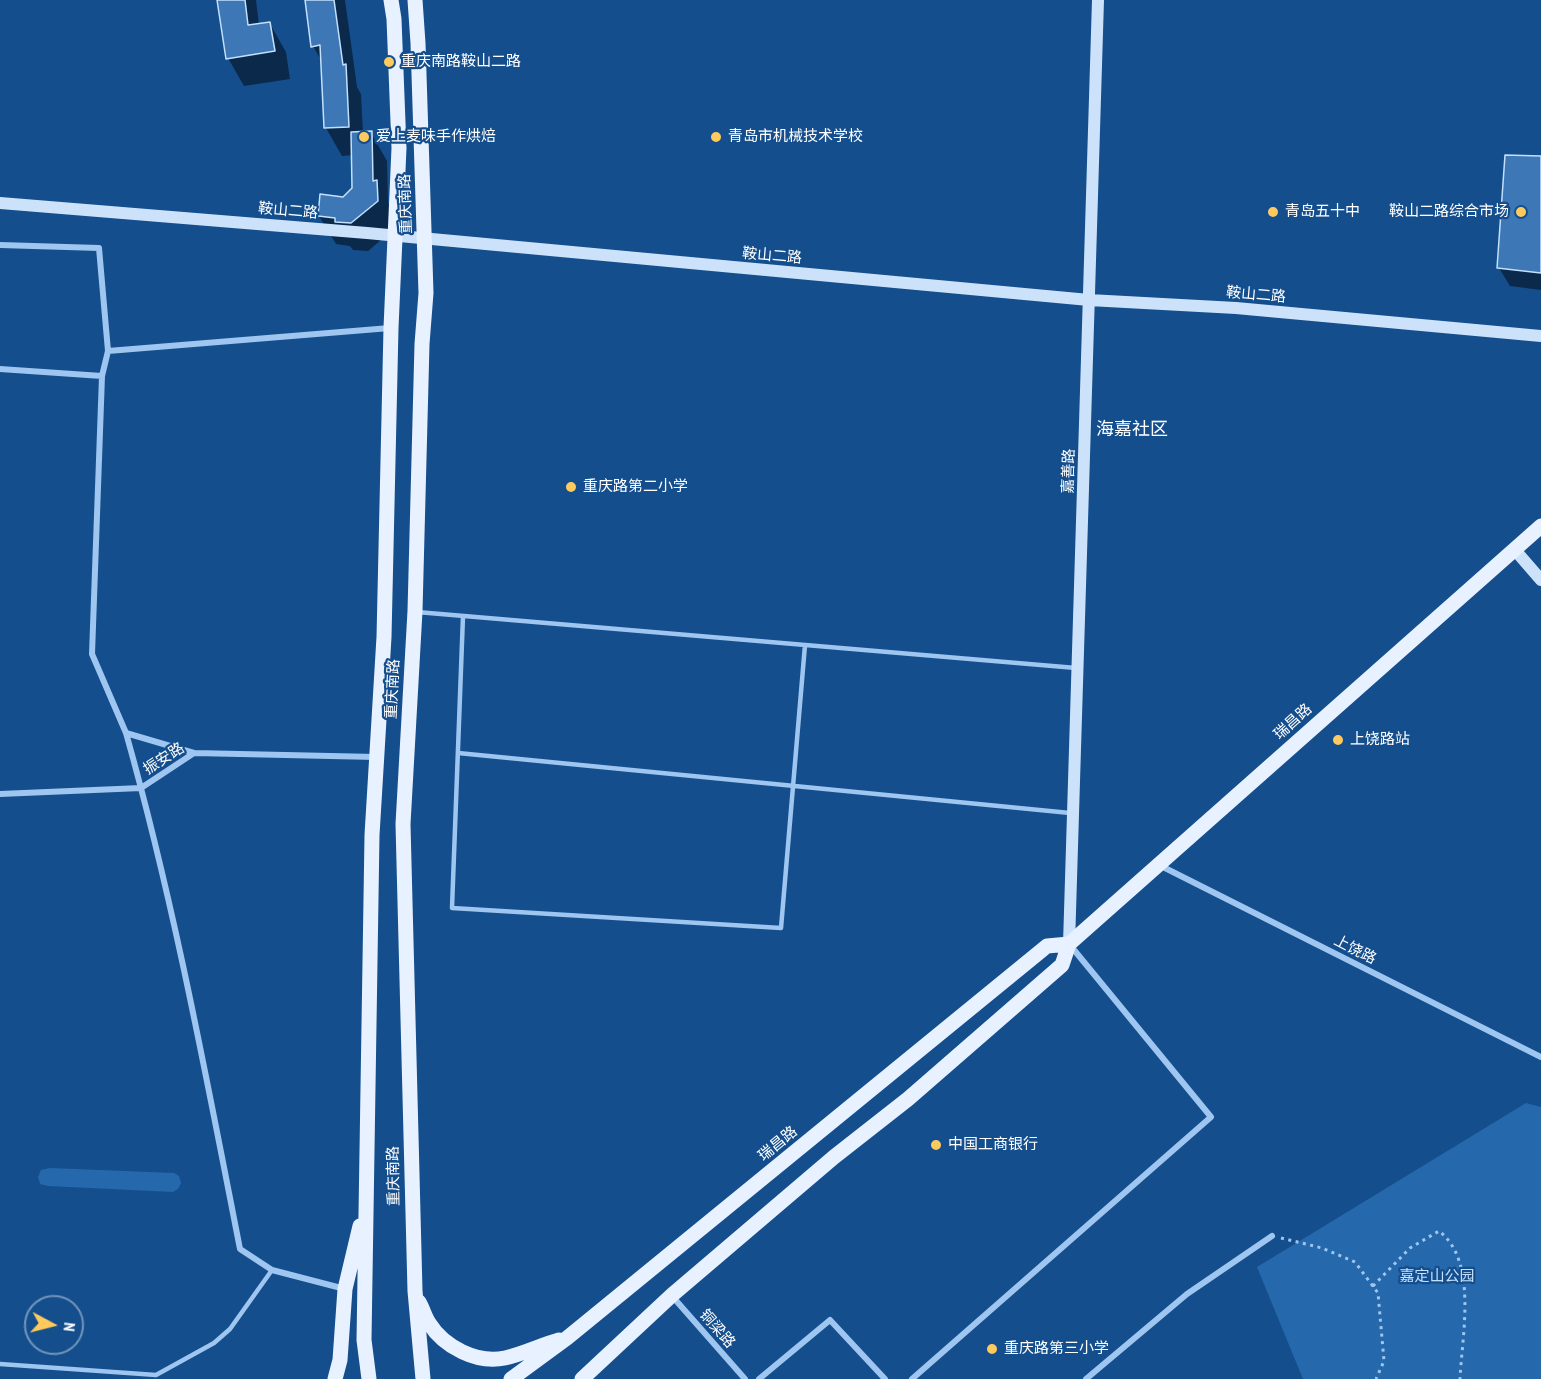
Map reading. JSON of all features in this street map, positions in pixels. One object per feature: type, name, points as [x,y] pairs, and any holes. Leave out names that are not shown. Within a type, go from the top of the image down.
[{"type":"main road","name":"重庆南路","points":[[369,1379],[364,1341],[372,847],[384,637],[390,328],[399,148],[392,0]]},
{"type":"main road","name":"重庆南路","points":[[415,0],[426,293],[422,344],[415,611],[403,824],[415,1291],[423,1379]]},
{"type":"main road","name":"瑞昌路","points":[[582,1379],[672,1295],[834,1157],[908,1099],[1062,965],[1069,944],[1541,526]]},
{"type":"main road","name":"瑞昌路","points":[[511,1379],[567,1338],[1047,946],[1069,944]]},
{"type":"main road","points":[[334,1379],[339,1360],[345,1289],[366,1197]]},
{"type":"main road","points":[[415,1291],[429,1324],[445,1341],[458,1350],[478,1358],[506,1358],[567,1338]]},
{"type":"street","name":"嘉善路","points":[[1069,944],[1098,0]]},
{"type":"street","name":"鞍山二路","points":[[0,203],[395,236],[1089,300],[1236,308],[1541,336]]},
{"type":"street","points":[[0,244],[99,248],[108,351],[102,376],[92,654],[126,733],[141,788],[187,982],[240,1249],[272,1270],[345,1289]]},
{"type":"street","points":[[108,351],[390,328]]},
{"type":"street","points":[[0,369],[102,376]]},
{"type":"street","points":[[1515,550],[1541,580]]},
{"type":"street","points":[[126,733],[194,753]]},
{"type":"street","name":"振安路","points":[[0,794],[141,788],[194,753],[377,757]]},
{"type":"street","name":"上饶路","points":[[1158,865],[1541,1057]]},
{"type":"street","points":[[912,1379],[1211,1117],[1069,944]]},
{"type":"street","points":[[1086,1379],[1187,1294],[1272,1236]]},
{"type":"street","name":"铜梁路","points":[[672,1295],[745,1379]]},
{"type":"street","points":[[759,1379],[830,1320],[885,1379]]},
{"type":"lane","points":[[415,611],[1078,668]]},
{"type":"lane","points":[[463,615],[452,908],[781,928],[805,645]]},
{"type":"lane","points":[[458,753],[1073,813]]},
{"type":"lane","points":[[0,1364],[156,1375],[214,1343],[230,1329],[272,1270]]},
{"type":"path","points":[[1373,1286],[1410,1248],[1439,1230],[1448,1237],[1461,1262],[1465,1294],[1460,1379]]},
{"type":"path","points":[[1272,1236],[1322,1248],[1355,1262],[1373,1286],[1378,1293],[1384,1361],[1376,1379]]},
{"type":"green space","name":"嘉定山公园","points":[[1526,1103],[1541,1107],[1541,1379],[1303,1379],[1257,1267]]},
{"type":"green space","points":[[50,1168],[174,1173],[179,1176],[181,1183],[173,1192],[40,1184],[38,1177],[41,1170]]},
{"type":"building","points":[[217,0],[245,0],[248,25],[270,22],[275,51],[226,59]]},
{"type":"building","points":[[305,0],[334,0],[343,65],[346,64],[349,127],[324,128],[320,45],[311,47]]},
{"type":"building","points":[[372,131],[373,181],[377,180],[378,201],[351,223],[335,222],[335,218],[318,216],[320,194],[343,197],[352,188],[351,132]]},
{"type":"building","name":"鞍山二路综合市场","points":[[1505,155],[1541,156],[1541,273],[1497,268]]},
{"type":"place","name":"重庆南路鞍山二路","points":[[389,62]]},
{"type":"place","name":"爱上麦味手作烘焙","points":[[364,137]]},
{"type":"place","name":"青岛市机械技术学校","points":[[716,137]]},
{"type":"place","name":"青岛五十中","points":[[1273,212]]},
{"type":"place","name":"鞍山二路综合市场","points":[[1521,212]]},
{"type":"place","name":"重庆路第二小学","points":[[571,487]]},
{"type":"place","name":"上饶路站","points":[[1338,740]]},
{"type":"place","name":"中国工商银行","points":[[936,1145]]},
{"type":"place","name":"重庆路第三小学","points":[[992,1349]]},
{"type":"district","name":"海嘉社区","points":[[1132,430]]}]
